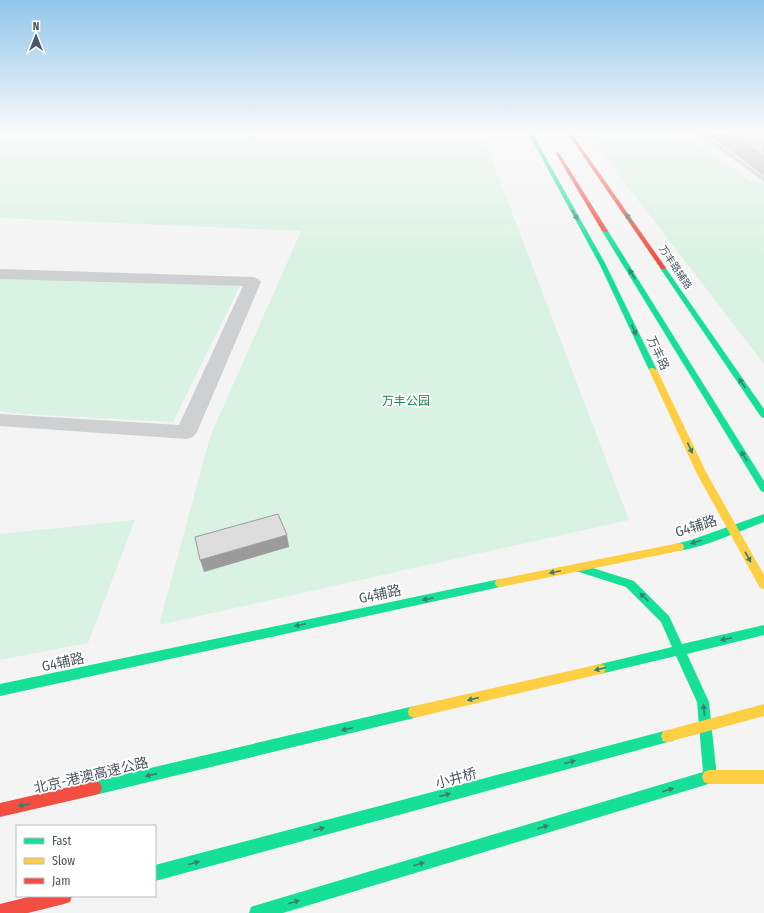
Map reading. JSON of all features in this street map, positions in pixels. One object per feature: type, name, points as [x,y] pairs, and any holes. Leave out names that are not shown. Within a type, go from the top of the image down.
[{"type":"main road","name":"万丰路","points":[[552,174],[603,265],[701,472],[764,585]]},
{"type":"main road","name":"万丰路","points":[[570,174],[764,489]]},
{"type":"main road","name":"万丰路辅路","points":[[597,174],[764,415]]},
{"type":"main road","name":"G4辅路","points":[[0,690],[314,622],[692,544],[764,518]]},
{"type":"main road","points":[[578,568],[630,584],[665,618],[703,702],[710,777]]},
{"type":"main road","name":"北京-港澳高速公路","points":[[0,810],[764,630]]},
{"type":"main road","name":"小井桥","points":[[156,873],[764,710]]},
{"type":"main road","points":[[257,913],[710,777],[764,777]]},
{"type":"main road","points":[[0,912],[60,897]]},
{"type":"street","points":[[0,274],[253,282],[186,432],[0,420]]},
{"type":"lane","points":[[755,174],[764,180]]},
{"type":"green space","name":"万丰公园","points":[[0,174],[497,174],[629,520],[159,625],[210,437],[301,231],[0,218]]},
{"type":"green space","points":[[618,174],[740,174],[750,181],[764,184],[764,364]]},
{"type":"green space","points":[[0,278],[240,286],[173,422],[22,414],[0,411]]},
{"type":"green space","points":[[135,520],[88,643],[0,660],[0,534]]},
{"type":"building","points":[[278,514],[287,535],[200,560],[195,537]]},
{"type":"traffic: fast","points":[[553,174],[603,265],[653,370]]},
{"type":"traffic: fast","points":[[605,231],[764,489]]},
{"type":"traffic: fast","points":[[663,268],[764,415]]},
{"type":"traffic: fast","points":[[679,547],[692,544],[764,518]]},
{"type":"traffic: fast","points":[[580,568],[630,584],[665,619],[703,702],[710,777]]},
{"type":"traffic: fast","points":[[0,690],[500,583]]},
{"type":"traffic: fast","points":[[600,669],[764,630]]},
{"type":"traffic: fast","points":[[95,788],[414,712]]},
{"type":"traffic: fast","points":[[156,873],[668,736]]},
{"type":"traffic: fast","points":[[257,913],[709,777]]},
{"type":"traffic: slow","points":[[653,370],[701,472],[764,585]]},
{"type":"traffic: slow","points":[[500,583],[679,547]]},
{"type":"traffic: slow","points":[[414,712],[600,669]]},
{"type":"traffic: slow","points":[[668,736],[764,710]]},
{"type":"traffic: slow","points":[[709,777],[764,777]]},
{"type":"traffic: jam","points":[[570,174],[605,231]]},
{"type":"traffic: jam","points":[[598,174],[663,268]]},
{"type":"traffic: jam","points":[[0,810],[95,788]]},
{"type":"traffic: jam","points":[[0,912],[60,897]]}]
